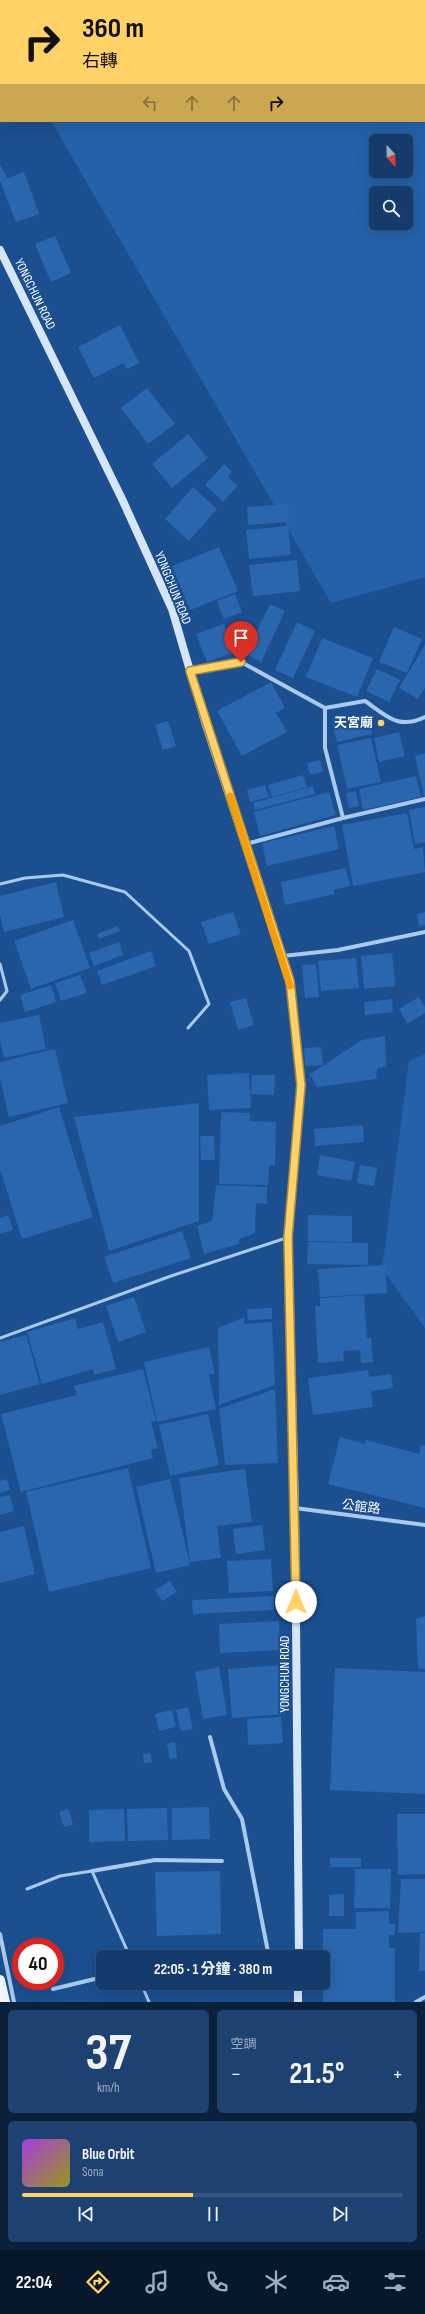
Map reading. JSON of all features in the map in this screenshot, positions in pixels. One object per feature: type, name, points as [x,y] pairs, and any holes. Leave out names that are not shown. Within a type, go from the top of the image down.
[{"type":"main road","points":[[0,1980],[4,2002]]},
{"type":"street","name":"YONGCHUN ROAD","points":[[0,250],[128,512],[172,609],[190,671],[290,981],[301,1085],[288,1237],[295,1508],[299,1950]]},
{"type":"street","points":[[190,671],[241,662],[325,708],[365,701],[398,723],[414,723],[425,717]]},
{"type":"street","points":[[325,708],[325,748],[343,818]]},
{"type":"street","points":[[246,844],[343,818],[425,799]]},
{"type":"street","points":[[282,956],[338,950],[425,932]]},
{"type":"street","name":"公館路","points":[[295,1508],[425,1525]]},
{"type":"street","points":[[210,1737],[224,1789],[242,1819],[268,1950]]},
{"type":"street","points":[[92,1871],[155,1860],[222,1861]]},
{"type":"street","points":[[0,1934],[14,2002]]},
{"type":"street","points":[[64,1986],[96,1979]]},
{"type":"street","points":[[298,1990],[298,2002]]},
{"type":"street","points":[[416,2002],[425,1997]]},
{"type":"lane","points":[[0,884],[25,878],[63,875],[125,892],[189,951],[208,1004],[188,1028]]},
{"type":"lane","points":[[0,964],[8,991],[0,1000]]},
{"type":"lane","points":[[0,1338],[171,1276],[288,1237]]},
{"type":"lane","points":[[28,1889],[60,1876],[92,1871],[127,1950]]},
{"type":"lane","points":[[145,1990],[149,2002]]},
{"type":"shaded area","points":[[52,122],[425,122],[425,577],[331,603]]},
{"type":"shaded area","points":[[425,1054],[425,1328],[382,1269],[409,1061]]},
{"type":"building","points":[[0,164],[7,178],[0,181]]},
{"type":"building","points":[[24,172],[39,214],[16,222],[0,181]]},
{"type":"building","points":[[55,236],[71,273],[51,282],[35,244]]},
{"type":"building","points":[[120,325],[139,363],[127,369],[124,363],[94,378],[78,347]]},
{"type":"building","points":[[147,388],[175,424],[148,444],[121,408]]},
{"type":"building","points":[[188,434],[208,458],[172,488],[152,464]]},
{"type":"building","points":[[224,464],[232,472],[228,477],[238,486],[223,502],[205,485]]},
{"type":"building","points":[[193,487],[217,509],[189,541],[165,519]]},
{"type":"building","points":[[288,504],[289,522],[248,525],[247,507]]},
{"type":"building","points":[[288,526],[291,555],[249,559],[246,530]]},
{"type":"building","points":[[219,547],[238,591],[190,610],[172,566]]},
{"type":"building","points":[[297,560],[300,591],[253,596],[249,565]]},
{"type":"building","points":[[235,594],[242,612],[224,619],[217,601]]},
{"type":"building","points":[[270,604],[285,611],[261,662],[246,654]]},
{"type":"building","points":[[297,622],[315,631],[293,678],[275,670]]},
{"type":"building","points":[[224,624],[235,652],[207,662],[196,634]]},
{"type":"building","points":[[394,627],[422,639],[407,673],[379,662]]},
{"type":"building","points":[[322,638],[373,658],[357,697],[306,677]]},
{"type":"building","points":[[425,645],[425,688],[418,699],[399,688]]},
{"type":"building","points":[[377,669],[400,680],[389,702],[366,691]]},
{"type":"building","points":[[271,682],[285,708],[276,713],[287,732],[242,756],[217,711]]},
{"type":"building","points":[[368,716],[372,734],[337,742],[332,724]]},
{"type":"building","points":[[168,721],[176,746],[163,750],[155,725]]},
{"type":"building","points":[[399,732],[405,756],[379,762],[374,738]]},
{"type":"building","points":[[371,738],[381,782],[347,789],[337,745]]},
{"type":"building","points":[[425,753],[425,796],[424,796],[415,756]]},
{"type":"building","points":[[320,760],[323,772],[310,775],[307,763]]},
{"type":"building","points":[[303,775],[307,787],[272,797],[268,785]]},
{"type":"building","points":[[416,776],[421,797],[363,810],[359,789]]},
{"type":"building","points":[[265,785],[269,797],[250,802],[247,790]]},
{"type":"building","points":[[313,786],[315,794],[255,810],[253,803]]},
{"type":"building","points":[[356,791],[359,806],[349,808],[346,793]]},
{"type":"building","points":[[329,792],[336,815],[260,836],[254,812]]},
{"type":"building","points":[[425,807],[425,842],[415,844],[409,810]]},
{"type":"building","points":[[407,813],[414,849],[423,847],[425,872],[353,886],[342,825]]},
{"type":"building","points":[[334,826],[339,849],[267,866],[262,843]]},
{"type":"building","points":[[346,868],[350,886],[333,890],[335,894],[285,905],[281,882]]},
{"type":"building","points":[[56,882],[64,917],[4,932],[0,914],[0,896]]},
{"type":"building","points":[[233,912],[241,934],[209,944],[201,922]]},
{"type":"building","points":[[425,912],[425,925],[419,926],[417,914]]},
{"type":"building","points":[[73,920],[90,968],[31,989],[14,941]]},
{"type":"building","points":[[118,926],[120,931],[99,939],[97,934]]},
{"type":"building","points":[[119,942],[123,955],[94,966],[89,953]]},
{"type":"building","points":[[151,951],[156,966],[102,985],[97,971]]},
{"type":"building","points":[[392,953],[395,986],[364,989],[361,956]]},
{"type":"building","points":[[356,958],[359,988],[321,991],[318,961]]},
{"type":"building","points":[[316,964],[319,997],[305,998],[302,965]]},
{"type":"building","points":[[80,975],[87,993],[61,1001],[55,983]]},
{"type":"building","points":[[51,985],[56,1002],[25,1012],[20,995]]},
{"type":"building","points":[[419,997],[425,1007],[425,1013],[407,1024],[399,1009]]},
{"type":"building","points":[[246,998],[254,1025],[238,1030],[230,1002]]},
{"type":"building","points":[[392,999],[393,1012],[365,1015],[364,1002]]},
{"type":"building","points":[[39,1015],[46,1049],[4,1058],[0,1041],[0,1023]]},
{"type":"building","points":[[385,1036],[386,1067],[377,1068],[376,1079],[317,1087],[310,1074],[362,1040]]},
{"type":"building","points":[[321,1047],[323,1065],[305,1066],[304,1048]]},
{"type":"building","points":[[55,1049],[68,1103],[9,1117],[0,1079],[0,1062]]},
{"type":"building","points":[[249,1073],[251,1108],[209,1110],[207,1075]]},
{"type":"building","points":[[252,1075],[275,1075],[274,1095],[251,1094]]},
{"type":"building","points":[[199,1103],[199,1221],[109,1251],[74,1117]]},
{"type":"building","points":[[59,1107],[93,1217],[22,1239],[0,1169],[0,1126]]},
{"type":"building","points":[[221,1112],[250,1113],[250,1121],[276,1122],[275,1165],[269,1165],[268,1185],[219,1184]]},
{"type":"building","points":[[363,1125],[364,1142],[315,1146],[314,1129]]},
{"type":"building","points":[[200,1136],[214,1136],[215,1160],[201,1160]]},
{"type":"building","points":[[320,1155],[355,1162],[351,1181],[317,1175]]},
{"type":"building","points":[[360,1165],[377,1168],[374,1186],[357,1183]]},
{"type":"building","points":[[216,1185],[267,1187],[267,1204],[256,1203],[255,1233],[239,1239],[239,1244],[204,1254],[197,1226],[212,1221]]},
{"type":"building","points":[[8,1215],[13,1230],[0,1234],[0,1218]]},
{"type":"building","points":[[308,1215],[352,1216],[352,1242],[308,1241]]},
{"type":"building","points":[[182,1231],[191,1258],[113,1283],[104,1257]]},
{"type":"building","points":[[308,1242],[368,1243],[368,1265],[307,1264]]},
{"type":"building","points":[[385,1265],[387,1293],[320,1297],[318,1269]]},
{"type":"building","points":[[364,1295],[367,1338],[371,1338],[373,1362],[361,1363],[360,1350],[343,1351],[344,1361],[318,1363],[315,1306],[320,1306],[320,1298]]},
{"type":"building","points":[[134,1297],[146,1332],[118,1342],[106,1306]]},
{"type":"building","points":[[272,1308],[272,1319],[248,1320],[247,1309]]},
{"type":"building","points":[[245,1317],[244,1324],[272,1322],[275,1385],[219,1405],[218,1328]]},
{"type":"building","points":[[75,1318],[78,1329],[103,1322],[116,1369],[94,1375],[93,1369],[42,1384],[27,1332]]},
{"type":"building","points":[[26,1335],[40,1384],[0,1395],[0,1342]]},
{"type":"building","points":[[209,1347],[215,1374],[209,1375],[216,1409],[157,1422],[144,1362]]},
{"type":"building","points":[[143,1369],[156,1421],[151,1422],[158,1448],[151,1450],[153,1458],[21,1492],[1,1414],[77,1395],[74,1386]]},
{"type":"building","points":[[368,1370],[369,1377],[391,1374],[393,1388],[371,1391],[373,1407],[313,1415],[308,1378]]},
{"type":"building","points":[[275,1389],[278,1463],[225,1465],[219,1409]]},
{"type":"building","points":[[208,1414],[219,1465],[170,1476],[159,1425]]},
{"type":"building","points":[[340,1437],[365,1444],[366,1440],[419,1454],[421,1445],[425,1446],[425,1508],[328,1484]]},
{"type":"building","points":[[128,1468],[151,1568],[49,1592],[26,1492]]},
{"type":"building","points":[[245,1469],[252,1522],[217,1526],[221,1558],[190,1562],[179,1478]]},
{"type":"building","points":[[7,1479],[10,1490],[0,1493],[0,1481]]},
{"type":"building","points":[[170,1479],[190,1565],[156,1573],[136,1487]]},
{"type":"building","points":[[10,1495],[14,1511],[0,1515],[0,1497]]},
{"type":"building","points":[[262,1525],[265,1550],[236,1554],[233,1529]]},
{"type":"building","points":[[24,1526],[35,1574],[0,1583],[0,1532]]},
{"type":"building","points":[[271,1559],[273,1591],[229,1593],[227,1561]]},
{"type":"building","points":[[170,1581],[177,1592],[162,1601],[155,1590]]},
{"type":"building","points":[[274,1596],[274,1610],[193,1614],[192,1600]]},
{"type":"building","points":[[425,1616],[425,1669],[418,1668],[416,1619]]},
{"type":"building","points":[[279,1621],[280,1650],[220,1653],[219,1624]]},
{"type":"building","points":[[280,1665],[284,1714],[232,1718],[228,1669]]},
{"type":"building","points":[[219,1667],[227,1715],[203,1719],[195,1672]]},
{"type":"building","points":[[335,1668],[425,1672],[425,1794],[330,1790]]},
{"type":"building","points":[[188,1707],[193,1729],[181,1731],[176,1710]]},
{"type":"building","points":[[172,1710],[176,1727],[159,1731],[155,1714]]},
{"type":"building","points":[[281,1717],[283,1743],[248,1745],[247,1719]]},
{"type":"building","points":[[175,1742],[177,1758],[170,1759],[167,1744]]},
{"type":"building","points":[[150,1753],[152,1762],[144,1763],[143,1754]]},
{"type":"building","points":[[209,1807],[210,1839],[172,1840],[172,1808]]},
{"type":"building","points":[[167,1808],[168,1840],[128,1841],[127,1809]]},
{"type":"building","points":[[68,1809],[73,1824],[64,1827],[59,1812]]},
{"type":"building","points":[[124,1809],[125,1841],[89,1842],[89,1810]]},
{"type":"building","points":[[397,1814],[425,1814],[425,1874],[398,1875]]},
{"type":"building","points":[[330,1858],[361,1858],[361,1867],[330,1867]]},
{"type":"building","points":[[355,1869],[391,1869],[390,1908],[354,1908]]},
{"type":"building","points":[[220,1871],[221,1934],[157,1936],[155,1872]]},
{"type":"building","points":[[401,1879],[425,1879],[425,1932],[398,1933]]},
{"type":"building","points":[[344,1894],[344,1916],[329,1916],[329,1895]]},
{"type":"building","points":[[389,1911],[389,1924],[395,1924],[395,1935],[389,1935],[389,1948],[395,1948],[395,2002],[323,2002],[323,1990],[330,1990],[330,1950],[323,1950],[323,1929],[356,1929],[356,1912]]},
{"type":"building","points":[[420,1933],[425,1933],[425,1971],[419,1971]]},
{"type":"slow traffic","points":[[230,796],[290,981],[290,986]]},
{"type":"place","name":"天宮廟","points":[[381,723]]},
{"type":"route","points":[[241,662],[190,671],[205,722],[290,981],[301,1085],[288,1237],[296,1602]]}]
